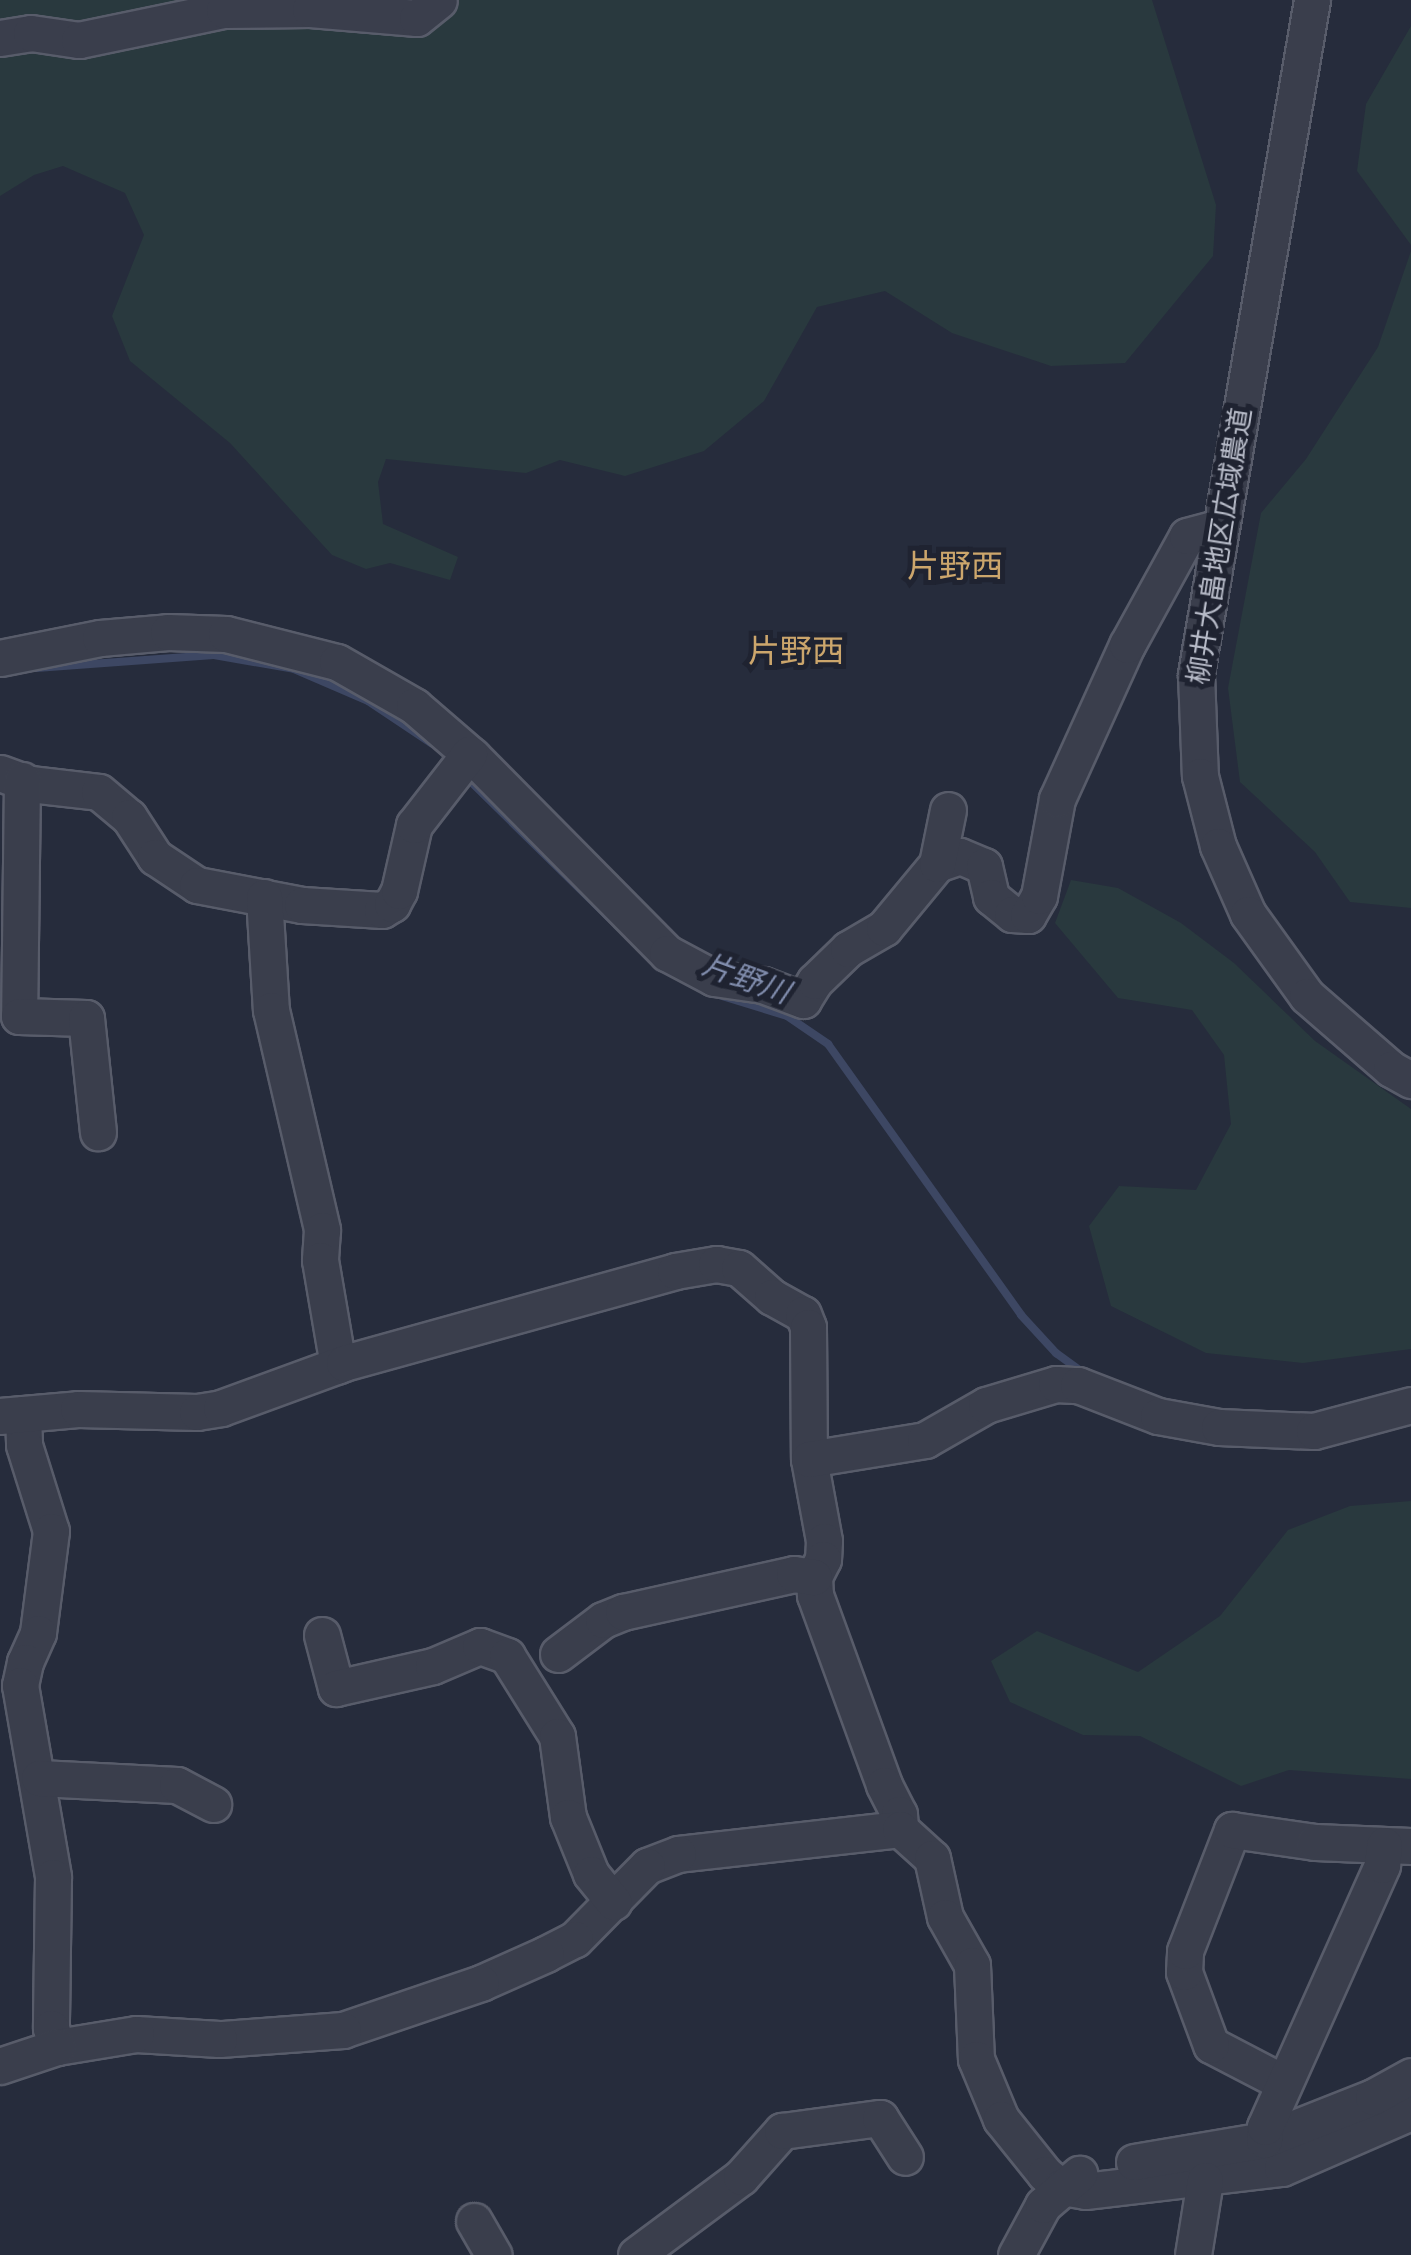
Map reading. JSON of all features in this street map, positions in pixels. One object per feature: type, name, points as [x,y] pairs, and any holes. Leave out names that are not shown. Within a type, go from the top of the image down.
[{"type":"street","points":[[0,38],[32,33],[79,40],[224,10],[310,9],[417,18],[439,0]]},
{"type":"street","name":"柳井大畠地区広域農道","points":[[1312,0],[1196,674],[1200,776],[1218,846],[1248,914],[1307,996],[1392,1069],[1411,1080]]},
{"type":"street","points":[[938,864],[960,856],[984,866],[992,897],[1012,914],[1028,915],[1040,896],[1057,799],[1127,646],[1186,536],[1220,527]]},
{"type":"street","points":[[0,658],[100,638],[168,632],[226,634],[280,644],[338,662],[414,706],[462,761],[667,952],[714,978],[764,985],[803,1000],[814,981],[848,950],[884,928],[938,864],[948,810]]},
{"type":"street","points":[[98,1132],[86,1018],[19,1016],[11,777],[99,792],[118,803],[156,856],[174,874],[196,885],[382,910],[392,904],[399,891],[414,824],[462,761]]},
{"type":"street","points":[[264,897],[271,1010],[322,1230],[320,1260],[338,1365]]},
{"type":"street","points":[[57,2047],[52,2028],[53,1877],[39,1778],[20,1686],[38,1633],[51,1532],[11,1415],[221,1408],[338,1365],[675,1270],[716,1264],[739,1268],[750,1281],[803,1314],[808,1327],[809,1459],[824,1541],[823,1559],[814,1577],[816,1595],[884,1784],[899,1814],[900,1829],[932,1858],[945,1918],[972,1965],[976,2059],[1001,2119],[1045,2174],[1061,2187],[1085,2191],[1168,2178],[1205,2180],[1282,2168],[1411,2112]]},
{"type":"street","points":[[809,1459],[925,1440],[986,1404],[1056,1384],[1078,1385],[1111,1395],[1168,1419],[1233,1428],[1334,1428],[1411,1406]]},
{"type":"street","points":[[558,1654],[603,1620],[623,1612],[794,1574],[814,1577]]},
{"type":"street","points":[[322,1635],[336,1688],[432,1666],[480,1646],[507,1656],[556,1736],[568,1817],[591,1874],[614,1902]]},
{"type":"street","points":[[39,1778],[177,1785],[213,1804]]},
{"type":"street","points":[[0,2066],[57,2047],[136,2034],[220,2039],[344,2030],[480,1982],[575,1939],[647,1866],[678,1854],[900,1829]]},
{"type":"street","points":[[1284,2083],[1210,2044],[1184,1972],[1185,1951],[1232,1830],[1315,1842],[1398,1845]]},
{"type":"street","points":[[1264,2140],[1284,2083],[1382,1865],[1398,1845]]},
{"type":"street","points":[[1016,2255],[1042,2205],[1079,2174],[1264,2140],[1374,2098],[1411,2076]]},
{"type":"street","points":[[647,2252],[741,2177],[782,2130],[880,2118],[905,2157]]},
{"type":"street","points":[[1193,2255],[1205,2180]]},
{"type":"street","points":[[474,2222],[494,2255]]},
{"type":"shaded area","points":[[0,0],[1152,0],[1216,205],[1213,256],[1125,363],[1051,366],[952,333],[885,291],[817,307],[764,401],[704,451],[625,476],[560,460],[526,473],[386,459],[378,482],[383,524],[458,557],[450,580],[390,563],[366,569],[332,555],[230,443],[130,361],[112,316],[144,235],[125,193],[63,166],[34,175],[0,196]]},
{"type":"shaded area","points":[[1411,26],[1411,245],[1357,171],[1366,104]]},
{"type":"shaded area","points":[[1411,251],[1411,908],[1350,902],[1315,852],[1240,782],[1228,688],[1261,513],[1306,459],[1378,347]]},
{"type":"shaded area","points":[[1071,880],[1118,888],[1181,923],[1234,963],[1315,1041],[1411,1109],[1411,1349],[1303,1363],[1206,1353],[1111,1306],[1089,1226],[1119,1186],[1196,1190],[1231,1124],[1224,1055],[1192,1010],[1118,998],[1055,923]]},
{"type":"shaded area","points":[[1411,1501],[1411,1779],[1289,1770],[1241,1786],[1140,1736],[1083,1735],[1010,1702],[991,1661],[1037,1631],[1138,1672],[1220,1616],[1288,1530],[1350,1506]]},
{"type":"waterway","name":"片野川","points":[[36,668],[214,655],[294,669],[368,701],[431,743]]},
{"type":"waterway","name":"片野川","points":[[466,777],[645,953]]},
{"type":"waterway","name":"片野川","points":[[722,996],[787,1016],[828,1044],[1021,1315],[1056,1353],[1084,1373]]},
{"type":"district","name":"片野西","points":[[955,566]]},
{"type":"district","name":"片野西","points":[[796,651]]}]
